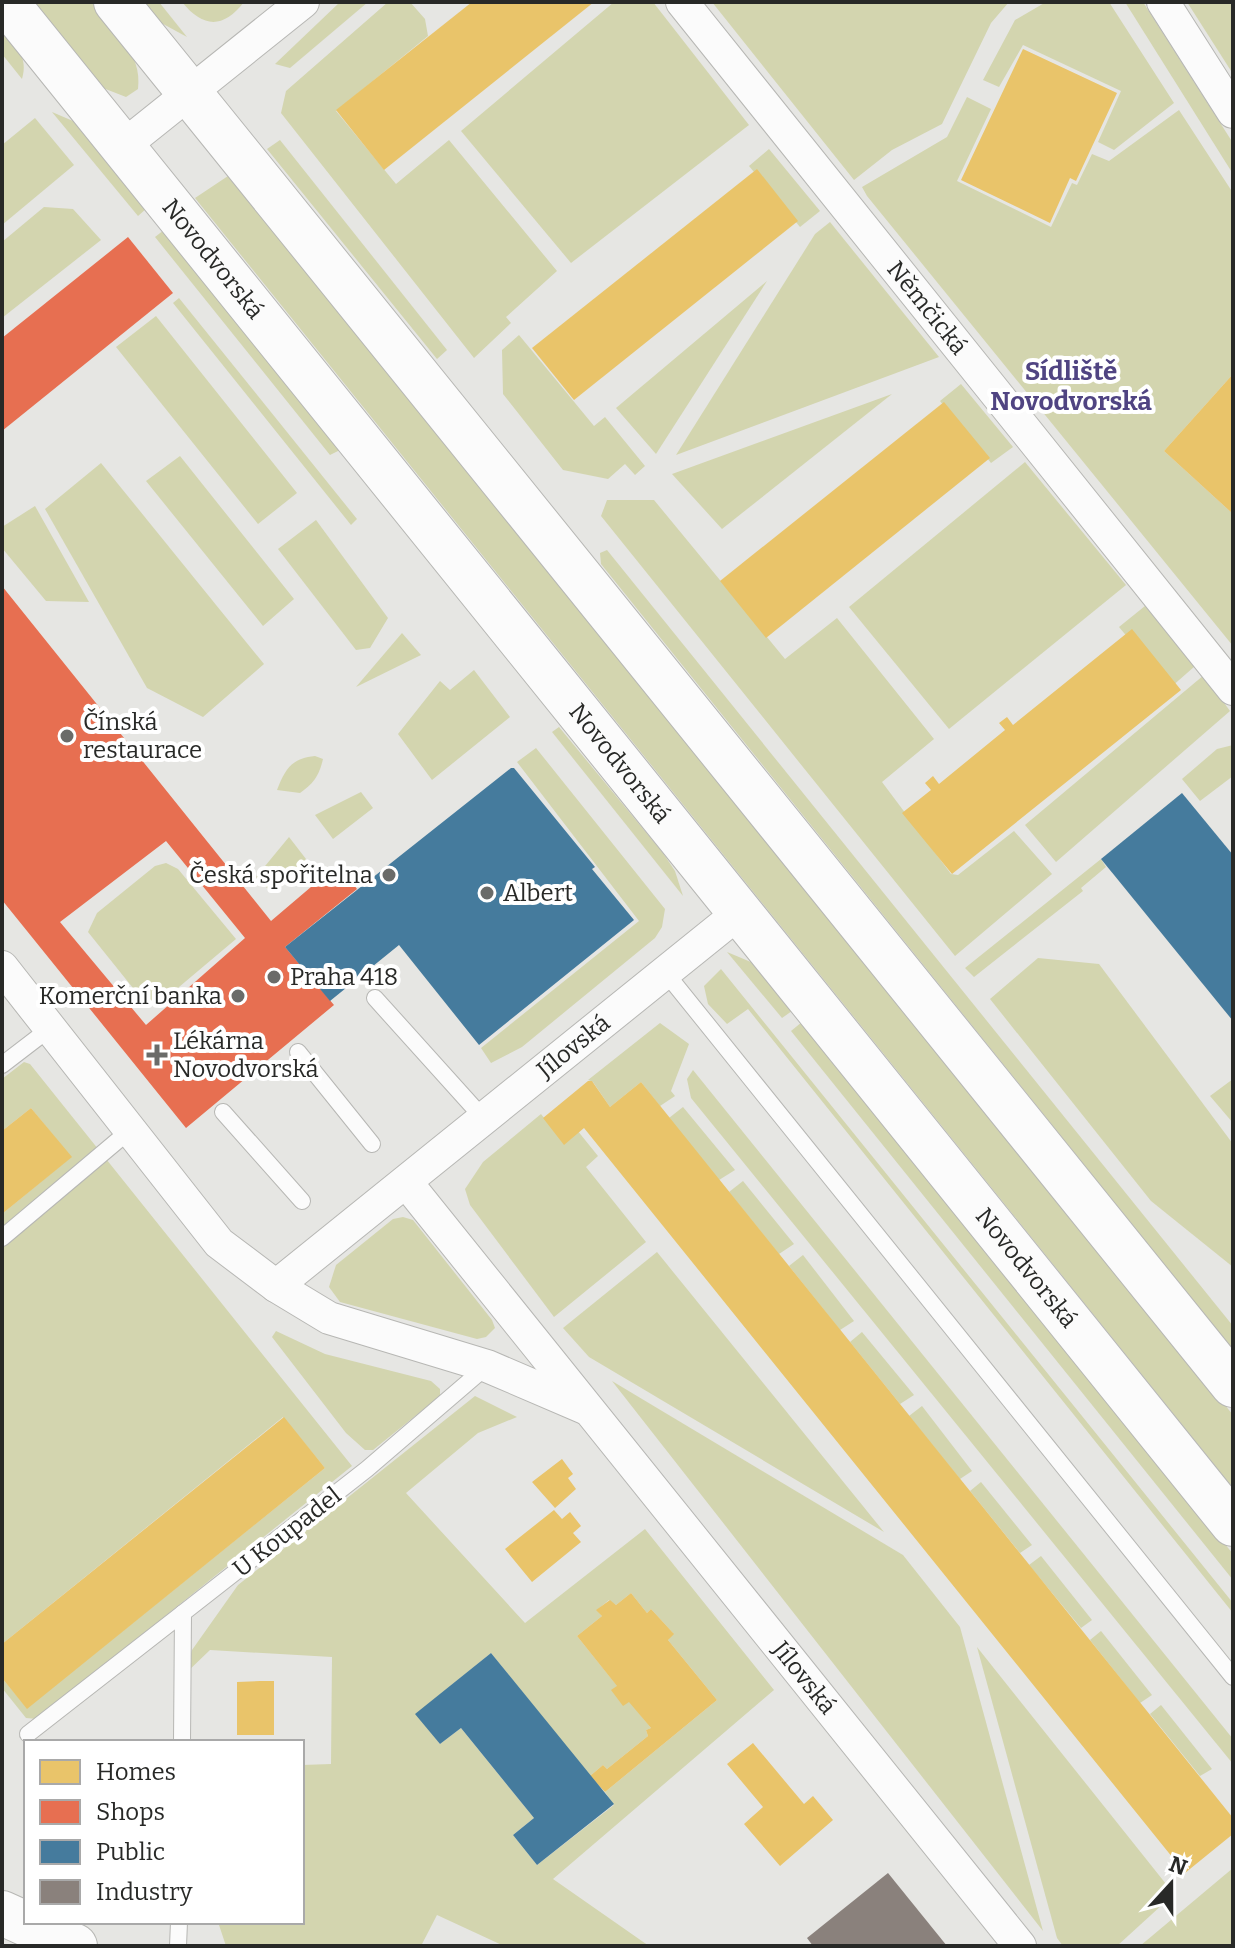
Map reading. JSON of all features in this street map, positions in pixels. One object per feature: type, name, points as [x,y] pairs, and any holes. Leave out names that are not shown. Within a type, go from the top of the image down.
[{"type":"main road","name":"Novodvorská","points":[[6,2],[1233,1524]]},
{"type":"main road","points":[[116,2],[1233,1385]]},
{"type":"main road","points":[[2,1913],[24,1923]]},
{"type":"main road","points":[[26,1924],[75,1946]]},
{"type":"street","points":[[122,147],[303,2]]},
{"type":"street","name":"Němčická","points":[[682,2],[1233,689]]},
{"type":"street","points":[[1163,2],[1233,112]]},
{"type":"street","name":"Jílovská","points":[[276,1286],[740,912]]},
{"type":"street","name":"Jílovská","points":[[2,967],[219,1243],[276,1286],[329,1318],[487,1366],[589,1410]]},
{"type":"street","name":"Jílovská","points":[[406,1182],[1020,1946]]},
{"type":"lane","points":[[665,972],[1233,1677]]},
{"type":"lane","points":[[375,998],[484,1119]]},
{"type":"lane","points":[[2,1065],[49,1029]]},
{"type":"lane","points":[[298,1052],[372,1144]]},
{"type":"lane","points":[[223,1112],[302,1201]]},
{"type":"lane","points":[[2,1238],[129,1131]]},
{"type":"lane","name":"U Koupadel","points":[[28,1734],[367,1469],[487,1366]]},
{"type":"lane","points":[[182,1740],[183,1613]]},
{"type":"lane","points":[[178,1946],[179,1924]]},
{"type":"green space","points":[[33,2],[91,2],[131,53],[136,64],[138,89],[126,97],[103,88]]},
{"type":"green space","points":[[141,2],[159,2],[187,37],[154,19]]},
{"type":"green space","points":[[182,2],[244,2],[228,17],[213,22],[198,17]]},
{"type":"green space","points":[[340,2],[368,2],[290,68],[275,64]]},
{"type":"green space","points":[[388,2],[410,2],[425,19],[428,36],[336,111],[396,184],[449,140],[557,271],[506,317],[511,323],[474,358],[281,113],[286,91]]},
{"type":"green space","points":[[614,2],[653,2],[749,125],[571,263],[461,131]]},
{"type":"green space","points":[[712,2],[1009,2],[991,23],[942,124],[892,150],[854,180]]},
{"type":"green space","points":[[1046,2],[1109,2],[1174,103],[1114,150],[1098,142],[1121,91],[1023,45],[999,87],[983,80],[1015,20]]},
{"type":"green space","points":[[1125,2],[1143,2],[1233,143],[1233,174]]},
{"type":"green space","points":[[1187,2],[1233,2],[1233,74]]},
{"type":"green space","points":[[2,28],[22,57],[22,79],[2,54]]},
{"type":"green space","points":[[967,97],[991,109],[957,181],[1051,227],[1072,183],[1077,185],[1092,154],[1109,161],[1179,110],[1233,193],[1233,374],[1164,451],[1233,514],[1233,646],[862,187],[947,137]]},
{"type":"green space","points":[[52,112],[73,121],[147,208],[138,216]]},
{"type":"green space","points":[[35,118],[74,165],[2,225],[2,145]]},
{"type":"green space","points":[[280,140],[447,350],[437,359],[267,149]]},
{"type":"green space","points":[[769,149],[820,211],[800,227],[749,166]]},
{"type":"green space","points":[[231,174],[1233,1415],[1233,1488],[195,198]]},
{"type":"green space","points":[[44,207],[73,209],[101,240],[2,318],[2,242]]},
{"type":"green space","points":[[830,222],[939,357],[676,455],[815,234]]},
{"type":"green space","points":[[164,230],[342,449],[330,455],[155,237]]},
{"type":"green space","points":[[767,281],[656,454],[616,408]]},
{"type":"green space","points":[[179,298],[357,519],[351,525],[173,303]]},
{"type":"green space","points":[[156,316],[297,493],[258,524],[116,347]]},
{"type":"green space","points":[[519,335],[594,426],[605,417],[645,466],[635,475],[625,464],[608,479],[563,470],[503,394],[502,350]]},
{"type":"green space","points":[[961,384],[1013,447],[991,463],[940,401]]},
{"type":"green space","points":[[892,394],[722,529],[672,474]]},
{"type":"green space","points":[[180,456],[294,599],[263,626],[146,481]]},
{"type":"green space","points":[[1025,462],[1126,585],[949,729],[849,607]]},
{"type":"green space","points":[[101,463],[264,664],[203,717],[147,688],[45,509]]},
{"type":"green space","points":[[607,500],[654,500],[785,659],[837,618],[934,739],[882,782],[951,874],[958,875],[1014,831],[1052,874],[955,956],[601,516]]},
{"type":"green space","points":[[35,506],[89,602],[46,601],[2,548],[2,527]]},
{"type":"green space","points":[[316,520],[388,618],[370,648],[356,650],[278,549]]},
{"type":"green space","points":[[607,550],[1233,1326],[1233,1350],[601,564],[600,553]]},
{"type":"green space","points":[[1145,606],[1195,666],[1170,688],[1119,627]]},
{"type":"green space","points":[[402,633],[421,655],[356,687]]},
{"type":"green space","points":[[474,670],[510,717],[432,780],[398,734],[440,681],[450,690]]},
{"type":"green space","points":[[1204,675],[1230,711],[1056,862],[1025,825]]},
{"type":"green space","points":[[559,727],[663,853],[675,871],[683,896],[552,732]]},
{"type":"green space","points":[[1233,745],[1233,776],[1200,801],[1182,779],[1217,749]]},
{"type":"green space","points":[[536,748],[665,909],[662,927],[655,938],[522,1047],[491,1063],[481,1048],[639,921],[517,762]]},
{"type":"green space","points":[[315,756],[323,759],[318,775],[309,786],[300,793],[277,790],[290,766],[300,759]]},
{"type":"green space","points":[[361,792],[373,808],[333,839],[315,815]]},
{"type":"green space","points":[[289,837],[306,859],[269,890],[256,877]]},
{"type":"green space","points":[[1101,859],[1106,867],[1081,888],[1083,891],[974,977],[965,968]]},
{"type":"green space","points":[[166,863],[178,869],[236,939],[160,1003],[145,1003],[88,932],[97,913],[155,866]]},
{"type":"green space","points":[[727,952],[758,965],[792,1011],[782,1018]]},
{"type":"green space","points":[[1038,958],[1099,964],[1233,1144],[1233,1267],[1151,1201],[990,999]]},
{"type":"green space","points":[[721,969],[1233,1603],[1233,1613],[748,1009],[727,1024],[708,1004],[704,986]]},
{"type":"green space","points":[[802,1022],[1233,1554],[1233,1580],[791,1031]]},
{"type":"green space","points":[[660,1023],[689,1044],[671,1091],[675,1096],[660,1106],[641,1082],[610,1107],[593,1082],[588,1080]]},
{"type":"green space","points":[[24,1062],[30,1064],[352,1466],[37,1719],[26,1718],[2,1688],[2,1678],[27,1708],[325,1468],[283,1417],[2,1644],[2,1214],[71,1157],[31,1108],[2,1131],[2,1079]]},
{"type":"green space","points":[[693,1070],[1233,1739],[1233,1764],[691,1098],[687,1079]]},
{"type":"green space","points":[[1233,1079],[1233,1123],[1210,1096]]},
{"type":"green space","points":[[683,1107],[735,1170],[719,1180],[669,1118]]},
{"type":"green space","points":[[541,1114],[563,1142],[577,1130],[598,1156],[586,1167],[646,1242],[554,1317],[470,1205],[465,1189],[483,1162]]},
{"type":"green space","points":[[743,1181],[794,1244],[779,1254],[729,1192]]},
{"type":"green space","points":[[403,1217],[413,1220],[492,1320],[495,1328],[486,1337],[477,1339],[340,1302],[329,1287],[336,1265],[393,1219]]},
{"type":"green space","points":[[657,1252],[884,1532],[589,1357],[563,1328]]},
{"type":"green space","points":[[803,1255],[854,1321],[840,1330],[789,1266]]},
{"type":"green space","points":[[276,1331],[325,1354],[431,1381],[440,1389],[440,1396],[373,1450],[365,1450],[346,1433],[272,1337]]},
{"type":"green space","points":[[862,1332],[914,1395],[900,1404],[850,1342]]},
{"type":"green space","points":[[612,1381],[903,1555],[960,1627],[1043,1931]]},
{"type":"green space","points":[[475,1396],[517,1417],[478,1433],[406,1493],[525,1623],[645,1529],[774,1690],[553,1879],[649,1946],[504,1946],[437,1915],[421,1946],[226,1946],[219,1924],[304,1924],[304,1765],[331,1764],[332,1657],[210,1650],[184,1675],[192,1650],[238,1585]],"holes":[[[631,1593],[647,1613],[651,1609],[673,1633],[668,1640],[717,1700],[605,1792],[614,1805],[537,1865],[513,1835],[534,1818],[461,1728],[440,1744],[416,1714],[491,1653],[590,1776],[603,1765],[607,1769],[648,1736],[646,1730],[651,1728],[577,1636],[602,1616],[597,1610],[609,1600],[616,1605]]]},
{"type":"green space","points":[[922,1406],[972,1471],[960,1479],[909,1416]]},
{"type":"green space","points":[[981,1482],[1032,1545],[1020,1553],[970,1491]]},
{"type":"green space","points":[[1041,1556],[1092,1620],[1081,1628],[1029,1565]]},
{"type":"green space","points":[[1101,1631],[1152,1695],[1140,1703],[1090,1640]]},
{"type":"green space","points":[[977,1647],[1174,1894],[1117,1946],[1063,1946],[1057,1938]]},
{"type":"green space","points":[[1161,1705],[1212,1769],[1200,1776],[1150,1714]]},
{"type":"green space","points":[[1233,1868],[1233,1946],[1140,1946]]},
{"type":"building: Homes","points":[[472,2],[594,2],[384,170],[336,110]]},
{"type":"building: Homes","points":[[1023,49],[1117,93],[1076,181],[1070,178],[1050,223],[961,180]]},
{"type":"building: Homes","points":[[757,169],[798,221],[574,400],[532,348]]},
{"type":"building: Homes","points":[[1233,374],[1233,514],[1164,451]]},
{"type":"building: Homes","points":[[944,402],[990,458],[766,638],[720,581]]},
{"type":"building: Homes","points":[[1132,629],[1181,690],[952,874],[902,813],[931,790],[925,783],[933,776],[939,784],[1005,730],[999,723],[1007,717],[1013,725]]},
{"type":"building: Homes","points":[[588,1081],[592,1081],[610,1107],[641,1082],[1233,1818],[1233,1834],[1185,1873],[584,1128],[564,1145],[543,1118]]},
{"type":"building: Homes","points":[[31,1108],[72,1157],[2,1214],[2,1131]]},
{"type":"building: Homes","points":[[284,1417],[325,1468],[27,1709],[2,1678],[2,1644]]},
{"type":"building: Homes","points":[[562,1459],[573,1474],[568,1478],[576,1489],[555,1508],[532,1482]]},
{"type":"building: Homes","points":[[554,1510],[562,1519],[570,1512],[581,1526],[573,1533],[581,1542],[532,1582],[505,1549]]},
{"type":"building: Homes","points":[[631,1593],[647,1613],[651,1609],[674,1634],[668,1640],[717,1700],[605,1792],[590,1776],[603,1765],[607,1769],[648,1736],[646,1730],[651,1728],[629,1702],[623,1706],[611,1690],[617,1686],[577,1636],[602,1616],[596,1610],[610,1600],[616,1605]]},
{"type":"building: Homes","points":[[274,1681],[274,1735],[237,1735],[237,1682]]},
{"type":"building: Homes","points":[[753,1743],[804,1804],[813,1796],[833,1820],[780,1866],[744,1824],[763,1807],[727,1764]]},
{"type":"building: Shops","points":[[128,237],[173,293],[2,431],[2,338]]},
{"type":"building: Shops","points":[[2,586],[271,921],[338,864],[357,889],[285,947],[334,1005],[186,1128],[2,900]],"holes":[[[166,841],[245,938],[146,1025],[60,922]]]},
{"type":"building: Public","points":[[511,768],[595,867],[592,869],[634,920],[479,1045],[399,945],[330,1001],[285,947]]},
{"type":"building: Public","points":[[1182,793],[1233,855],[1233,1021],[1101,859]]},
{"type":"building: Public","points":[[491,1653],[614,1804],[537,1865],[513,1835],[534,1818],[461,1728],[440,1744],[415,1714]]},
{"type":"building: Industry","points":[[888,1873],[947,1946],[813,1946],[807,1938]]},
{"type":"place","name":"Čínská restaurace","points":[[67,736]]},
{"type":"place","name":"Česká spořitelna","points":[[389,875]]},
{"type":"place","name":"Albert","points":[[487,893]]},
{"type":"place","name":"Praha 418","points":[[274,977]]},
{"type":"place","name":"Komerční banka","points":[[238,996]]},
{"type":"place","name":"Lékárna Novodvorská","points":[[157,1055]]},
{"type":"district","name":"Sídliště Novodvorská","points":[[1071,386]]}]
